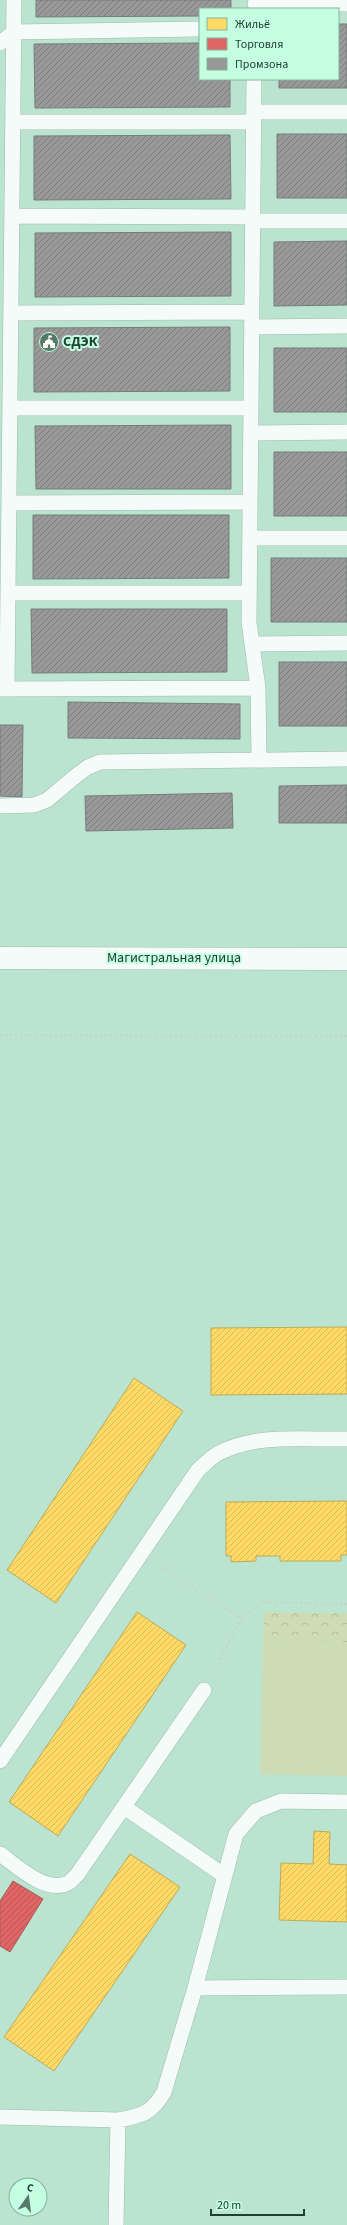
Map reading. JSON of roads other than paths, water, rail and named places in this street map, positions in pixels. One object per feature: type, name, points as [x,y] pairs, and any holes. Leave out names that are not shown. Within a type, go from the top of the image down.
[{"type":"main road","name":"Магистральная улица","points":[[0,958],[347,958]]},
{"type":"lane","points":[[14,0],[8,593],[3,689],[258,688]]},
{"type":"lane","points":[[255,4],[347,4]]},
{"type":"lane","points":[[0,43],[14,32],[199,29]]},
{"type":"lane","points":[[254,80],[249,622],[258,688],[258,760]]},
{"type":"lane","points":[[13,122],[254,117],[347,112]]},
{"type":"lane","points":[[12,216],[347,220]]},
{"type":"lane","points":[[11,313],[252,320],[347,326]]},
{"type":"lane","points":[[10,408],[251,408]]},
{"type":"lane","points":[[251,433],[347,432]]},
{"type":"lane","points":[[9,503],[250,502]]},
{"type":"lane","points":[[250,538],[347,538]]},
{"type":"lane","points":[[8,593],[249,593]]},
{"type":"lane","points":[[252,644],[347,643]]},
{"type":"lane","points":[[0,806],[34,805],[47,800],[88,767],[100,762],[347,759]]},
{"type":"lane","points":[[0,1761],[198,1470],[216,1454],[239,1444],[264,1440],[347,1439]]},
{"type":"lane","points":[[0,1854],[42,1882],[54,1886],[68,1883],[77,1875],[204,1690]]},
{"type":"lane","points":[[0,2117],[118,2120],[139,2116],[156,2106],[164,2092],[195,1988],[236,1834],[256,1811],[281,1802],[347,1802]]},
{"type":"lane","points":[[124,1807],[225,1876]]},
{"type":"lane","points":[[195,1988],[347,1987]]},
{"type":"lane","points":[[116,2225],[118,2120]]},
{"type":"place","name":"СДЭК","points":[[49,342]]}]
